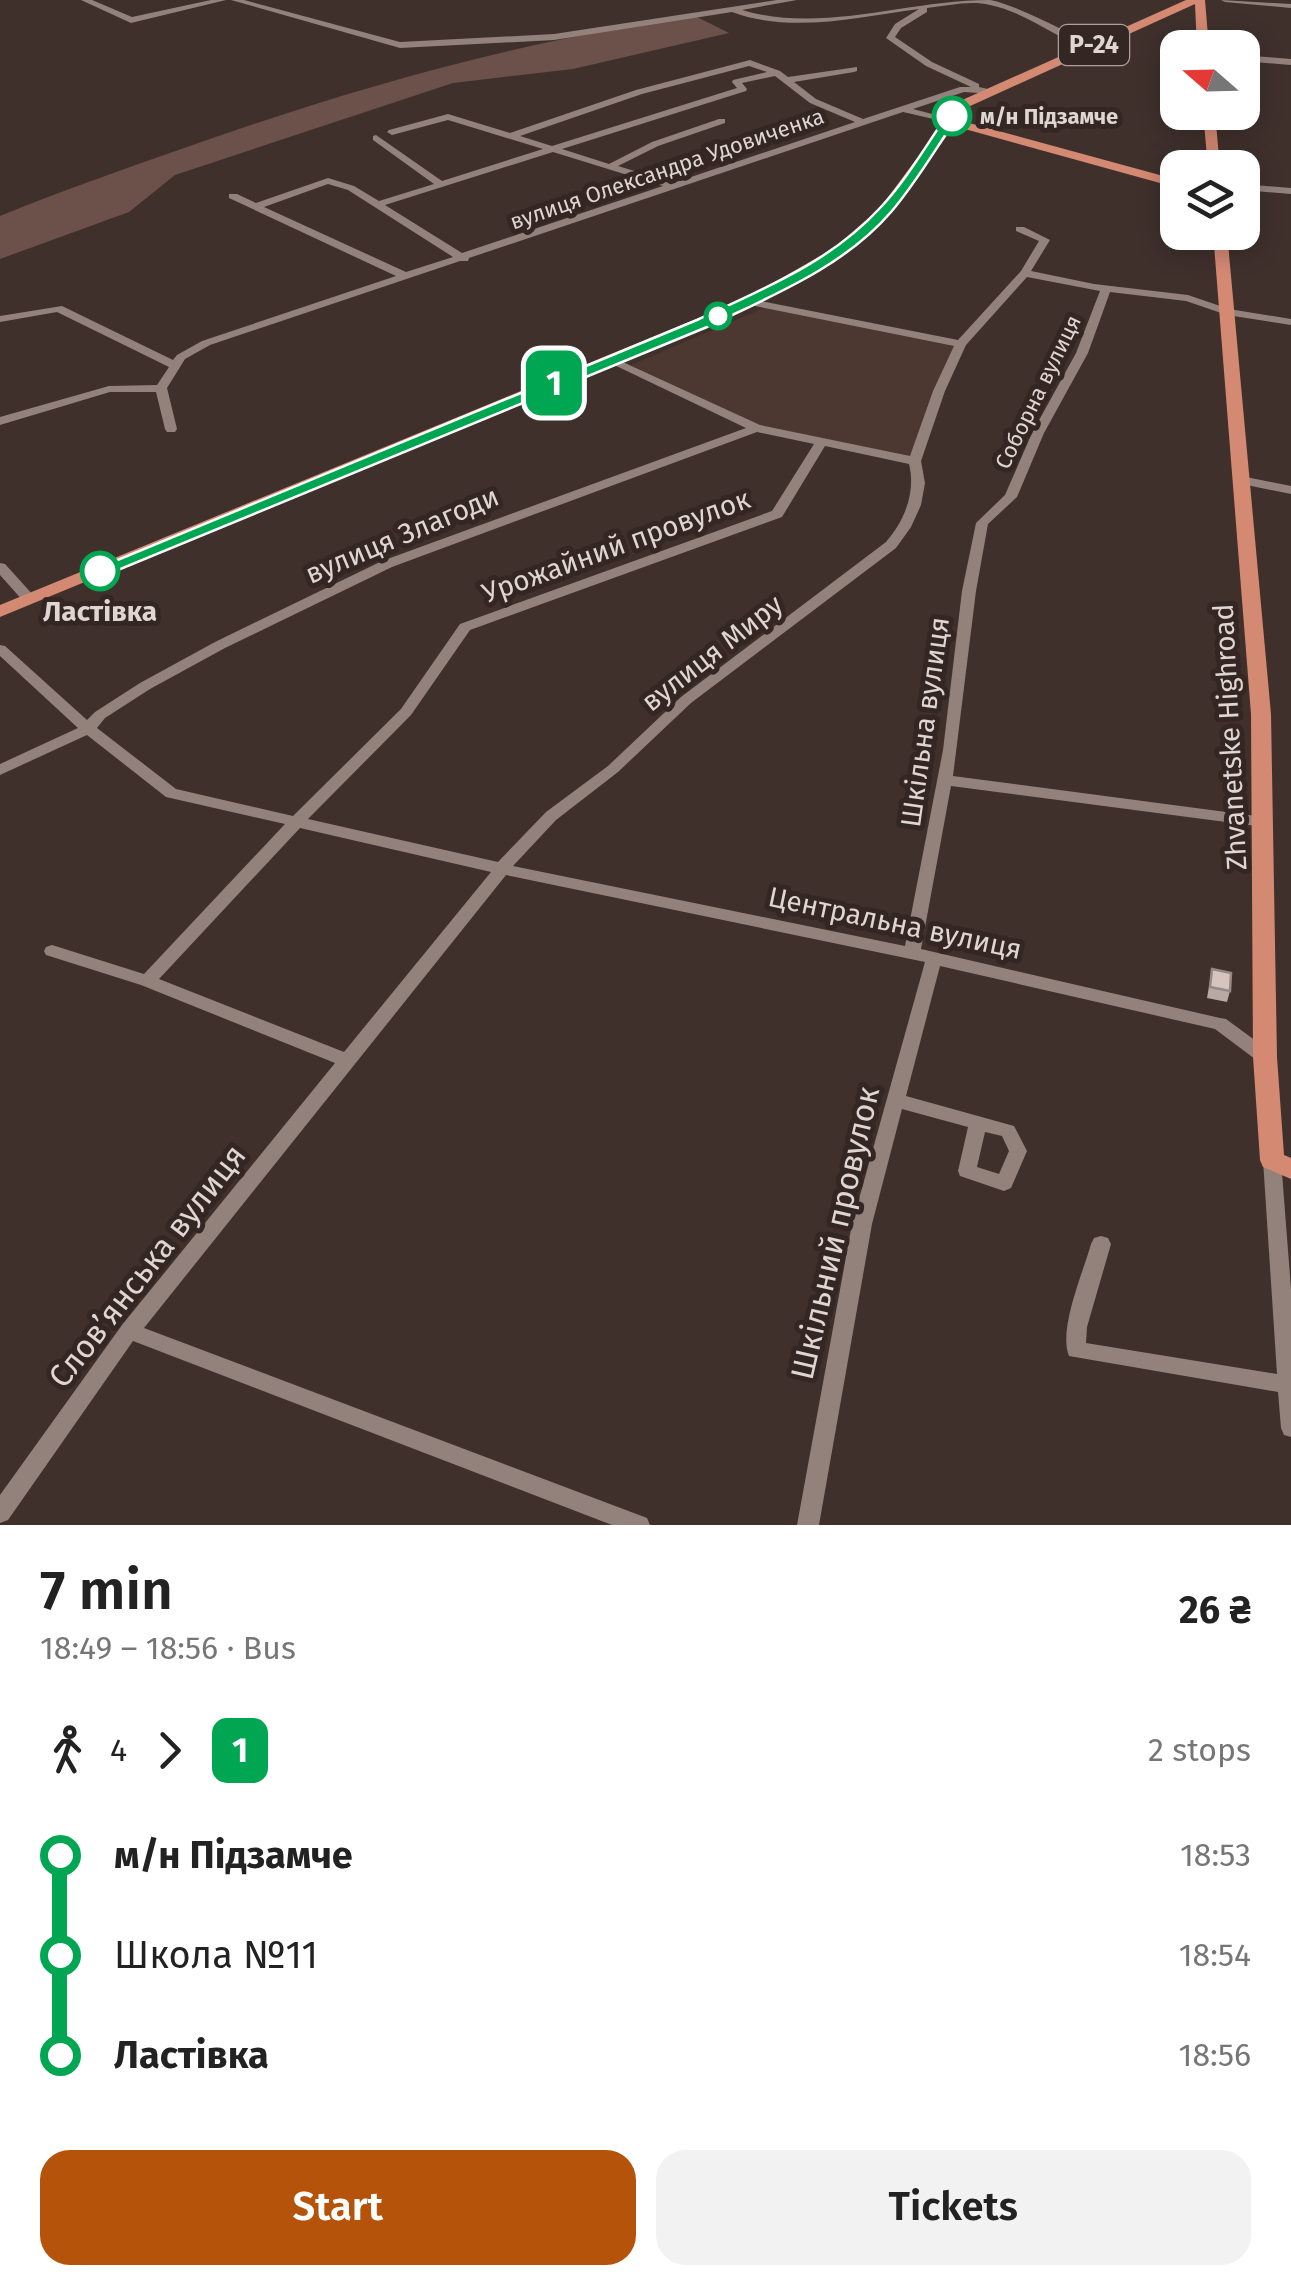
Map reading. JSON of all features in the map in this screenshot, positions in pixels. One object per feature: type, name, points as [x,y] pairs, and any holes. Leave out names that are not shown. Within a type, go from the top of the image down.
[{"type":"main road","name":"вулиця Олександра Удовиченка","points":[[987,90],[1191,1]]},
{"type":"main road","name":"Р-24","points":[[1191,1],[1199,30]]},
{"type":"main road","name":"Р-24","points":[[0,612],[750,302],[840,251],[885,211],[948,121],[964,104],[987,90]]},
{"type":"main road","points":[[948,121],[1160,179]]},
{"type":"main road","name":"Zhvanetske Highroad","points":[[1222,250],[1261,714],[1266,1057],[1281,1164]]},
{"type":"street","points":[[85,0],[132,20],[222,0]]},
{"type":"street","points":[[235,0],[400,45],[554,37],[793,0]]},
{"type":"street","points":[[1225,0],[1291,6]]},
{"type":"street","points":[[735,11],[774,20],[892,4],[992,2],[1090,47]]},
{"type":"street","points":[[922,6],[924,10],[898,26],[890,38],[929,64],[987,90]]},
{"type":"street","points":[[1260,59],[1291,62]]},
{"type":"street","points":[[510,136],[687,77],[736,64],[757,63],[778,73],[813,100],[864,123]]},
{"type":"street","points":[[788,80],[854,70]]},
{"type":"street","points":[[376,205],[743,88],[736,82],[778,73]]},
{"type":"street","name":"вулиця Олександра Удовиченка","points":[[161,388],[174,365],[206,343],[963,88],[987,90]]},
{"type":"street","points":[[902,109],[948,121]]},
{"type":"street","points":[[392,132],[448,117],[675,187]]},
{"type":"street","points":[[610,167],[655,144],[722,121]]},
{"type":"street","points":[[376,138],[442,185]]},
{"type":"street","points":[[256,206],[325,180],[351,188],[464,259]]},
{"type":"street","points":[[1260,188],[1291,190]]},
{"type":"street","points":[[233,196],[408,277]]},
{"type":"street","points":[[612,360],[756,428],[915,461],[939,391],[961,344],[1025,273],[1045,240],[1020,229]]},
{"type":"street","name":"Соборна вулиця","points":[[1025,273],[1106,289],[1188,298],[1227,312]]},
{"type":"street","name":"Соборна вулиця","points":[[1000,508],[1011,496],[1038,433],[1082,353],[1106,289]]},
{"type":"street","points":[[750,302],[961,344]]},
{"type":"street","points":[[0,320],[58,308],[174,365]]},
{"type":"street","points":[[1227,312],[1291,322]]},
{"type":"street","points":[[0,422],[109,389],[161,388],[171,429]]},
{"type":"street","name":"вулиця Злагоди","points":[[0,770],[88,729],[115,705],[220,645],[418,550],[756,428]]},
{"type":"street","name":"Урожайний провулок","points":[[300,820],[406,712],[466,627],[776,514],[820,444]]},
{"type":"street","name":"вулиця Миру","points":[[503,869],[532,834],[613,769],[686,700],[891,544],[905,525],[919,486],[915,461]]},
{"type":"street","points":[[1241,480],[1291,490]]},
{"type":"street","name":"Шкільна вулиця","points":[[912,952],[945,780],[975,550],[984,519],[1000,508]]},
{"type":"street","points":[[0,567],[30,599]]},
{"type":"street","name":"Центральна вулиця","points":[[0,648],[88,729],[172,793],[503,869],[912,952],[1220,1024],[1266,1057]]},
{"type":"street","points":[[945,780],[1264,822]]},
{"type":"street","points":[[147,980],[300,820]]},
{"type":"street","name":"Словʼянська вулиця","points":[[0,1514],[129,1331],[503,869]]},
{"type":"street","points":[[52,950],[147,980],[349,1061]]},
{"type":"street","name":"Шкільний провулок","points":[[808,1525],[862,1224],[934,958]]},
{"type":"street","points":[[895,1100],[978,1123]]},
{"type":"street","points":[[1281,1164],[1291,1428]]},
{"type":"street","points":[[1101,1244],[1076,1327],[1076,1350],[1288,1385]]},
{"type":"street","points":[[129,1331],[639,1525]]},
{"type":"shaded area","points":[[697,17],[729,33],[573,69],[453,83],[175,175],[129,212],[0,259],[0,216],[187,147],[312,105],[438,69],[567,38]]},
{"type":"shaded area","points":[[764,308],[958,347],[933,390],[911,457],[759,425],[631,365]]},
{"type":"building","points":[[1212,969],[1231,973],[1230,991],[1210,987]]},
{"type":"bus line","name":"1","points":[[100,571],[702,324],[795,279],[840,251],[885,211],[952,116]]},
{"type":"place","name":"м/н Підзамче","points":[[952,116]]},
{"type":"place","name":"Ластівка","points":[[100,571]]}]
